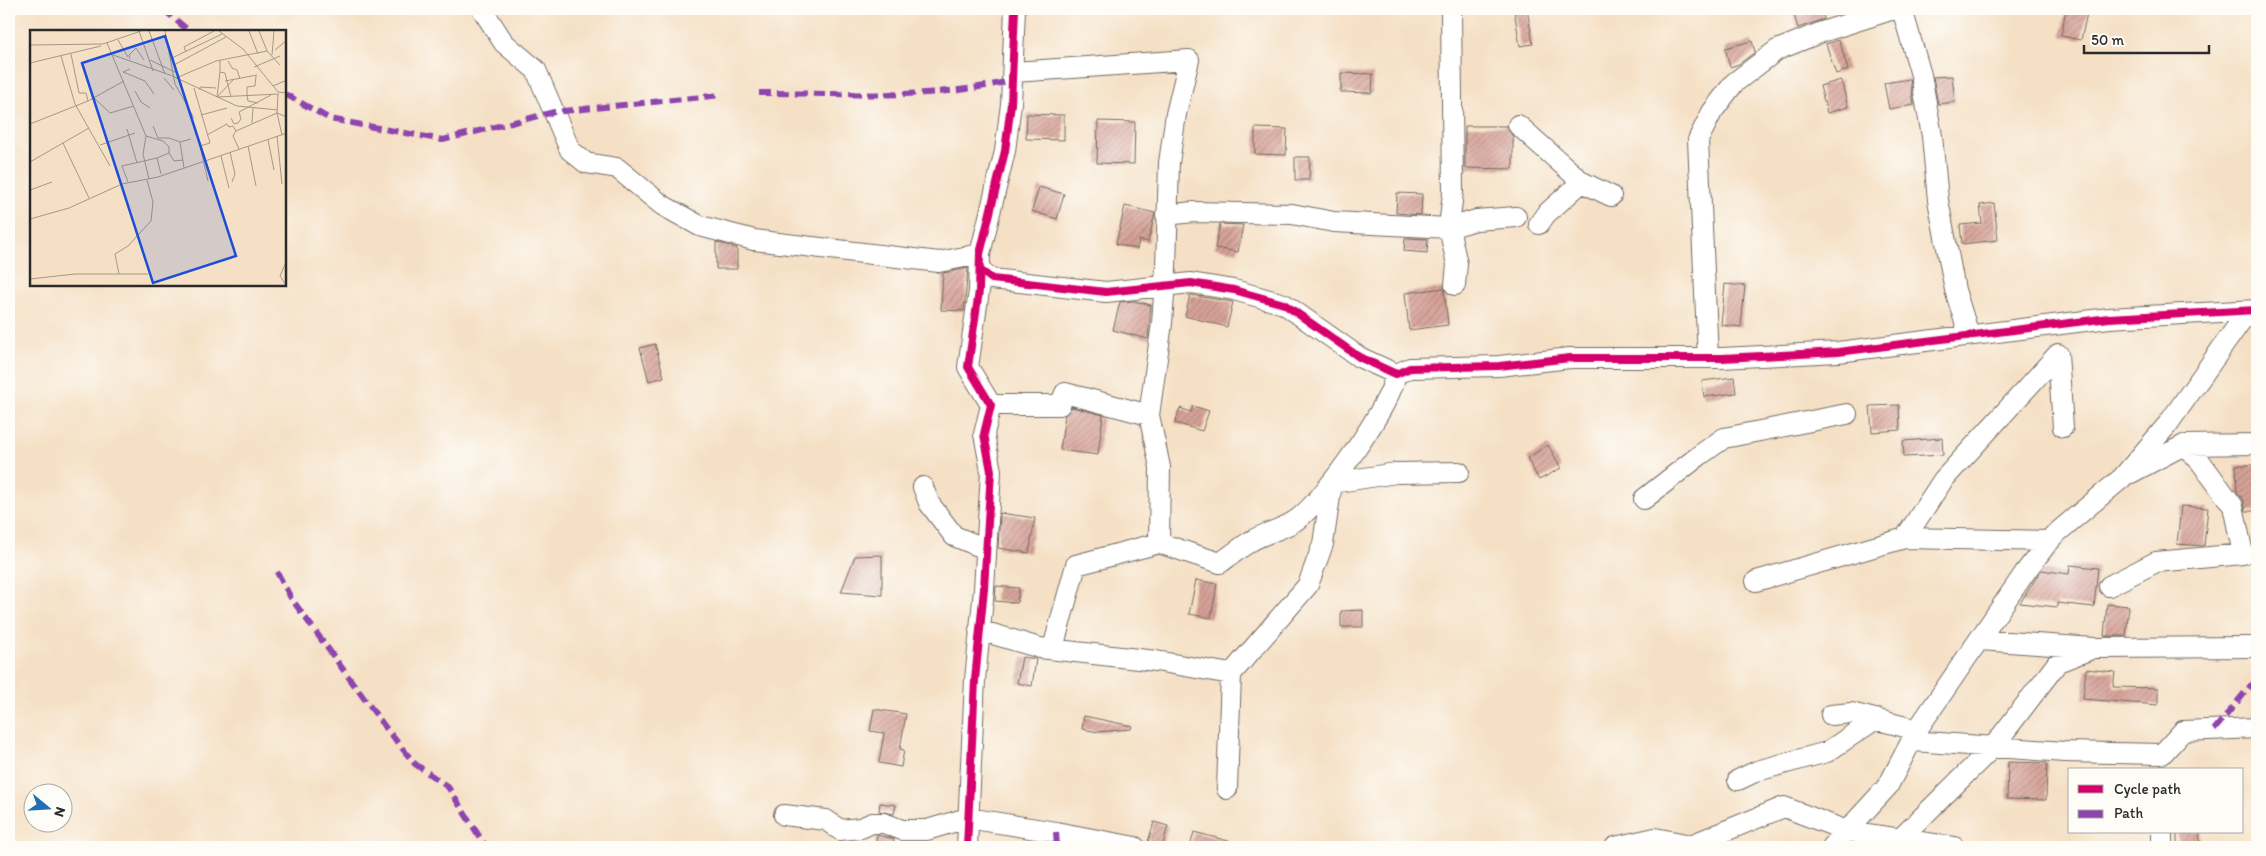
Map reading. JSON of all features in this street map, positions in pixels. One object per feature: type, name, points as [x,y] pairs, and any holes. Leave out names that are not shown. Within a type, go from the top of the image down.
[{"type":"street","points":[[482,9],[504,43],[536,70],[570,150],[586,163],[617,168],[662,206],[700,226],[754,240],[939,262],[980,262]]},
{"type":"street","points":[[967,847],[979,630],[991,471],[984,434],[990,405],[968,367],[979,291],[980,262],[1005,151],[1014,72],[1015,9]]},
{"type":"street","points":[[1451,9],[1453,183],[1448,228],[1457,264],[1455,285]]},
{"type":"street","points":[[1708,358],[1698,140],[1712,112],[1734,83],[1777,50],[1822,32],[1894,9]]},
{"type":"street","points":[[1902,9],[1921,75],[1932,136],[1938,200],[1953,281],[1969,335]]},
{"type":"street","points":[[1014,72],[1190,60],[1176,114],[1169,162],[1166,267],[1163,286],[1162,323],[1149,415],[1160,467],[1159,542]]},
{"type":"street","points":[[1518,125],[1582,182],[1611,196]]},
{"type":"street","points":[[1539,224],[1546,214],[1582,182]]},
{"type":"street","points":[[1166,215],[1193,212],[1292,214],[1334,222],[1448,228],[1476,220],[1516,217]]},
{"type":"street","points":[[980,262],[992,279],[1106,292],[1190,283],[1234,290],[1284,304],[1360,357],[1396,374],[1410,368],[1499,366],[1570,358],[1708,358],[1838,352],[2109,318],[2253,310]]},
{"type":"street","points":[[1832,847],[1848,839],[1888,786],[1915,736],[2026,571],[2050,540],[2122,478],[2168,424],[2253,310]]},
{"type":"street","points":[[1905,538],[1943,480],[2058,354],[2063,427]]},
{"type":"street","points":[[1053,648],[1076,565],[1159,542],[1220,563],[1252,541],[1299,518],[1332,483],[1366,434],[1394,386],[1396,374]]},
{"type":"street","points":[[990,405],[1060,406],[1065,393],[1149,415]]},
{"type":"street","points":[[1644,500],[1724,438],[1847,414]]},
{"type":"street","points":[[2122,478],[2184,445],[2257,444]]},
{"type":"street","points":[[2109,586],[2156,562],[2243,554],[2233,506],[2200,461],[2184,445]]},
{"type":"street","points":[[1332,483],[1396,473],[1459,472]]},
{"type":"street","points":[[1227,789],[1231,674],[1308,586],[1323,544],[1332,483]]},
{"type":"street","points":[[923,487],[928,503],[954,536],[986,548]]},
{"type":"street","points":[[1756,581],[1905,538],[2050,540]]},
{"type":"street","points":[[979,630],[1040,648],[1053,648],[1231,674]]},
{"type":"street","points":[[1980,640],[2094,648],[2257,646]]},
{"type":"street","points":[[1900,839],[1994,747],[2058,662],[2094,648]]},
{"type":"street","points":[[1831,715],[1851,713],[1876,719],[1915,736],[1994,747],[2162,762],[2183,731],[2257,728]]},
{"type":"street","points":[[1738,780],[1757,771],[1827,752],[1876,719]]},
{"type":"street","points":[[1615,847],[1655,838],[1691,845],[1784,807],[1848,839],[1900,839],[1954,847]]},
{"type":"street","points":[[784,815],[826,820],[840,830],[861,828],[872,823],[884,823],[902,830],[927,830],[968,818],[1135,847]]},
{"type":"street","points":[[2162,834],[2162,847]]},
{"type":"building","points":[[1527,9],[1533,44],[1520,46],[1514,10]]},
{"type":"building","points":[[1792,9],[1821,9],[1824,19],[1798,28]]},
{"type":"building","points":[[2066,9],[2088,9],[2081,40],[2061,36]]},
{"type":"building","points":[[1839,40],[1848,70],[1836,74],[1826,44]]},
{"type":"building","points":[[1752,41],[1755,52],[1739,64],[1730,67],[1725,48]]},
{"type":"building","points":[[1341,73],[1373,74],[1372,93],[1341,92]]},
{"type":"building","points":[[1952,76],[1955,102],[1938,104],[1933,77]]},
{"type":"building","points":[[1910,79],[1914,105],[1889,109],[1884,83]]},
{"type":"building","points":[[1841,80],[1848,107],[1827,113],[1820,86]]},
{"type":"building","points":[[1027,114],[1064,115],[1064,140],[1026,139]]},
{"type":"building","points":[[1098,121],[1135,122],[1134,164],[1097,163]]},
{"type":"building","points":[[1465,126],[1507,126],[1513,137],[1513,169],[1465,168]]},
{"type":"building","points":[[1255,128],[1287,129],[1286,155],[1255,154]]},
{"type":"building","points":[[1295,157],[1310,157],[1309,180],[1295,180]]},
{"type":"building","points":[[1039,187],[1064,194],[1057,219],[1032,211]]},
{"type":"building","points":[[1397,193],[1422,194],[1421,215],[1396,213]]},
{"type":"building","points":[[1994,203],[1998,240],[1962,244],[1960,225],[1982,223],[1980,205]]},
{"type":"building","points":[[1125,206],[1155,213],[1148,242],[1139,240],[1137,249],[1116,244]]},
{"type":"building","points":[[1220,224],[1243,225],[1238,252],[1215,248]]},
{"type":"building","points":[[1405,238],[1428,239],[1427,253],[1404,251]]},
{"type":"building","points":[[716,242],[737,248],[737,269],[716,269]]},
{"type":"building","points":[[968,268],[964,311],[941,310],[943,273]]},
{"type":"building","points":[[1725,284],[1745,286],[1741,327],[1721,325]]},
{"type":"building","points":[[1444,288],[1448,325],[1409,330],[1405,293]]},
{"type":"building","points":[[1190,295],[1233,302],[1227,327],[1185,316]]},
{"type":"building","points":[[1134,301],[1151,305],[1148,339],[1113,330],[1120,302]]},
{"type":"building","points":[[655,344],[664,377],[649,381],[640,348]]},
{"type":"building","points":[[1734,377],[1736,393],[1704,397],[1702,381]]},
{"type":"building","points":[[1899,405],[1900,430],[1872,432],[1870,406]]},
{"type":"building","points":[[1193,406],[1209,411],[1202,431],[1175,423],[1180,408],[1191,412]]},
{"type":"building","points":[[1072,407],[1103,415],[1098,455],[1060,450],[1065,415]]},
{"type":"building","points":[[1942,438],[1943,455],[1904,457],[1903,441]]},
{"type":"building","points":[[1548,445],[1561,468],[1539,480],[1527,458]]},
{"type":"building","points":[[2236,465],[2257,465],[2257,511],[2246,511],[2243,499],[2237,492]]},
{"type":"building","points":[[2181,506],[2208,508],[2204,546],[2177,544]]},
{"type":"building","points":[[1000,513],[1035,518],[1029,553],[998,548]]},
{"type":"building","points":[[882,555],[882,595],[841,592],[855,556]]},
{"type":"building","points":[[2070,565],[2098,568],[2094,607],[2057,603],[2057,607],[2020,603],[2041,570],[2069,574]]},
{"type":"building","points":[[1196,580],[1217,584],[1211,618],[1189,614]]},
{"type":"building","points":[[996,586],[1019,588],[1017,603],[995,601]]},
{"type":"building","points":[[2107,604],[2129,606],[2126,636],[2104,636]]},
{"type":"building","points":[[1363,610],[1363,627],[1341,627],[1341,611]]},
{"type":"building","points":[[1022,657],[1036,659],[1032,686],[1017,683]]},
{"type":"building","points":[[2086,669],[2115,672],[2113,687],[2158,688],[2158,705],[2083,699]]},
{"type":"building","points":[[874,709],[906,714],[900,749],[904,750],[901,767],[879,763],[884,733],[870,731]]},
{"type":"building","points":[[1084,716],[1132,726],[1131,729],[1098,732],[1082,729]]},
{"type":"building","points":[[2008,762],[2047,763],[2046,800],[2007,799]]},
{"type":"building","points":[[880,803],[896,805],[894,814],[879,811]]},
{"type":"building","points":[[1154,822],[1168,826],[1162,847],[1147,845]]},
{"type":"building","points":[[1194,832],[1236,843],[1235,847],[1190,847]]},
{"type":"building","points":[[2177,834],[2200,834],[2199,847],[2177,847]]},
{"type":"building","points":[[877,835],[894,839],[893,847],[875,847]]},
{"type":"marked path","points":[[163,9],[188,30]]},
{"type":"marked path","points":[[759,93],[919,93],[982,87],[1013,80]]},
{"type":"marked path","points":[[286,95],[330,119],[443,140],[554,112],[722,95]]},
{"type":"marked path","points":[[277,572],[291,598],[385,727],[415,764],[448,787],[486,847]]},
{"type":"marked path","points":[[2214,730],[2257,678]]},
{"type":"marked path","points":[[1056,832],[1057,847]]},
{"type":"cycle path","points":[[967,847],[975,680],[984,589],[991,471],[984,434],[991,405],[968,367],[979,291],[980,254],[1005,151],[1011,104],[1015,9]]},
{"type":"cycle path","points":[[980,270],[992,279],[1106,292],[1191,283],[1234,290],[1284,304],[1359,357],[1396,374],[1410,368],[1499,366],[1570,358],[1722,358],[1838,352],[2109,318],[2257,310]]}]
